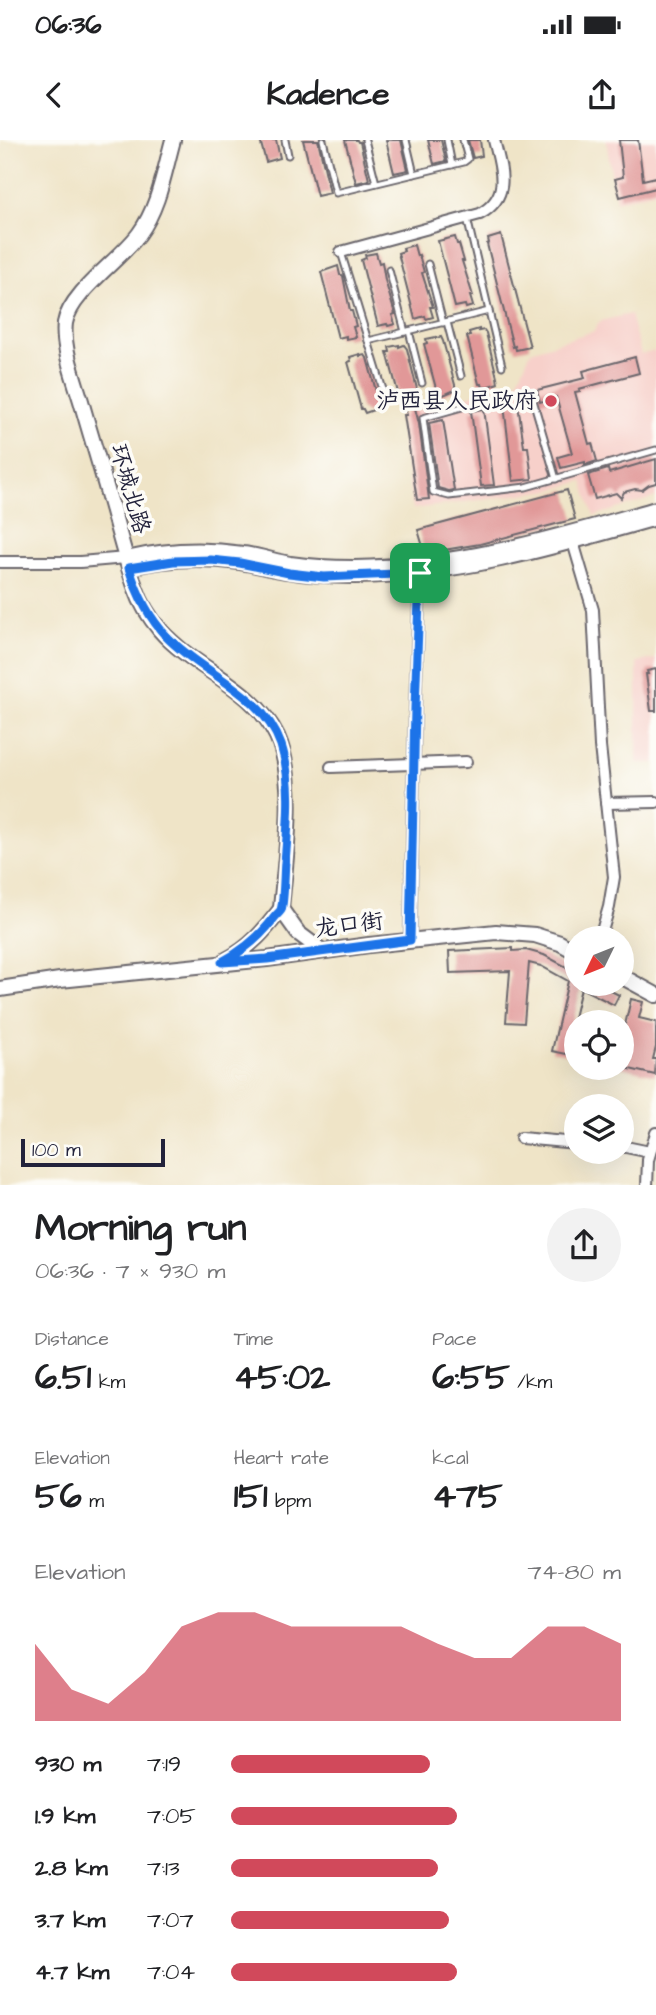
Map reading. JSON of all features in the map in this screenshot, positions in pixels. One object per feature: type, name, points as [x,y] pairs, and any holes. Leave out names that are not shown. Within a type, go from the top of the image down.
[{"type":"main road","name":"环城北路","points":[[173,140],[158,195],[147,222],[131,245],[76,300],[68,312],[65,324],[70,365],[141,600],[160,629],[177,646],[248,698],[268,720],[278,738],[286,766],[288,810],[281,909]]},
{"type":"main road","points":[[222,962],[242,951],[258,937],[281,909],[298,933],[322,951]]},
{"type":"main road","name":"龙口街","points":[[0,989],[60,979],[267,959],[410,940],[508,932],[548,939],[564,946]]},
{"type":"main road","points":[[634,983],[656,995]]},
{"type":"street","points":[[341,251],[467,218],[490,208],[501,190],[502,174],[494,140]]},
{"type":"street","points":[[128,563],[172,550],[211,550],[324,567],[419,563],[510,549],[656,508]]},
{"type":"street","points":[[0,562],[128,563],[211,560],[324,577],[420,573],[502,561],[656,519]]},
{"type":"street","points":[[573,542],[593,610],[600,746],[614,877],[603,926]]},
{"type":"street","points":[[410,940],[420,573]]},
{"type":"street","points":[[331,767],[466,762]]},
{"type":"street","points":[[606,803],[656,802]]},
{"type":"street","points":[[647,1185],[648,1160],[656,1133]]},
{"type":"street","points":[[521,1138],[564,1142]]},
{"type":"street","points":[[634,1149],[650,1152]]},
{"type":"lane","points":[[285,140],[288,156]]},
{"type":"lane","points":[[323,140],[336,193],[464,162],[468,159],[463,140]]},
{"type":"lane","points":[[365,140],[376,183]]},
{"type":"lane","points":[[406,140],[414,174]]},
{"type":"lane","points":[[447,140],[452,165]]},
{"type":"lane","points":[[467,218],[502,366]]},
{"type":"lane","points":[[341,251],[384,393]]},
{"type":"lane","points":[[428,264],[461,376]]},
{"type":"lane","points":[[389,270],[422,383]]},
{"type":"lane","points":[[368,341],[489,311]]},
{"type":"lane","points":[[531,393],[556,479]]},
{"type":"lane","points":[[462,407],[423,418],[433,492],[446,496],[526,487],[656,450]]},
{"type":"shaded area","points":[[606,140],[656,140],[656,191],[616,201]]},
{"type":"shaded area","name":"泸西县人民政府","points":[[635,313],[630,315],[641,354],[656,351],[656,497],[594,516],[583,481],[552,490],[413,509],[399,415],[517,382],[531,351],[594,331],[600,321]]},
{"type":"shaded area","points":[[656,659],[656,763],[637,763],[637,662]]},
{"type":"building","points":[[260,140],[276,140],[280,158],[266,162]]},
{"type":"building","points":[[303,140],[318,140],[330,193],[317,196]]},
{"type":"building","points":[[345,140],[360,142],[369,180],[356,183]]},
{"type":"building","points":[[386,140],[401,140],[408,170],[394,173]]},
{"type":"building","points":[[428,140],[441,140],[446,161],[434,164]]},
{"type":"building","points":[[468,140],[480,140],[482,156],[473,158]]},
{"type":"building","points":[[619,140],[638,140],[643,180],[656,177],[656,188],[620,197],[615,179],[623,177]]},
{"type":"building","points":[[501,235],[530,347],[516,350],[515,346],[513,347],[487,244],[488,239]]},
{"type":"building","points":[[455,237],[473,296],[470,296],[473,306],[466,308],[465,305],[455,307],[438,241]]},
{"type":"building","points":[[414,245],[433,307],[430,307],[433,317],[426,319],[425,316],[415,319],[398,253],[404,251],[403,248]]},
{"type":"building","points":[[376,253],[379,263],[382,262],[395,314],[392,315],[395,324],[388,326],[378,326],[361,260],[366,258],[365,255]]},
{"type":"building","points":[[338,266],[356,326],[353,327],[356,337],[346,339],[346,336],[338,338],[321,272]]},
{"type":"building","points":[[479,329],[486,333],[498,383],[483,388],[482,384],[479,384],[467,336],[470,336],[469,332]]},
{"type":"building","points":[[441,337],[443,341],[455,385],[455,390],[441,396],[439,391],[437,392],[424,344],[427,343],[426,339]]},
{"type":"building","points":[[404,345],[407,349],[418,393],[418,399],[413,400],[429,499],[417,500],[404,415],[407,415],[403,399],[400,400],[387,352],[390,352],[389,347]]},
{"type":"building","points":[[360,354],[367,358],[379,402],[379,408],[365,413],[361,409],[348,362],[351,361],[350,357]]},
{"type":"building","points":[[635,357],[639,373],[575,392],[589,444],[592,443],[597,461],[561,468],[558,457],[572,453],[556,397],[540,402],[537,390],[585,378],[583,371]]},
{"type":"building","points":[[518,404],[532,479],[513,481],[504,405]]},
{"type":"building","points":[[484,409],[494,485],[481,486],[471,411]]},
{"type":"building","points":[[443,420],[454,490],[449,491],[438,488],[429,423]]},
{"type":"building","points":[[656,459],[656,483],[642,490],[624,492],[621,498],[616,493],[595,499],[588,475],[608,469],[609,473]]},
{"type":"building","points":[[567,490],[575,519],[480,544],[425,553],[418,530]]},
{"type":"building","points":[[656,669],[656,711],[651,711],[646,674],[647,671]]},
{"type":"building","points":[[513,948],[513,951],[526,950],[544,955],[564,966],[564,979],[541,966],[529,963],[524,1023],[506,1022],[510,971],[450,973],[449,951]]},
{"type":"building","points":[[565,996],[579,996],[576,1010],[564,1010],[564,1054],[552,1051]]},
{"type":"building","points":[[597,996],[618,996],[614,1005]]},
{"type":"building","points":[[631,999],[643,1002],[639,1018],[656,1022],[653,1059],[656,1059],[655,1075],[634,1070],[634,1010],[628,1010]]},
{"type":"place","name":"泸西县人民政府","points":[[551,401]]},
{"type":"route","points":[[192,559],[240,563],[324,577],[420,573],[410,940],[267,959],[222,962],[242,951],[258,937],[281,909],[288,821],[284,757],[268,720],[255,705],[177,646],[152,620],[136,590],[129,568],[192,559]]}]
